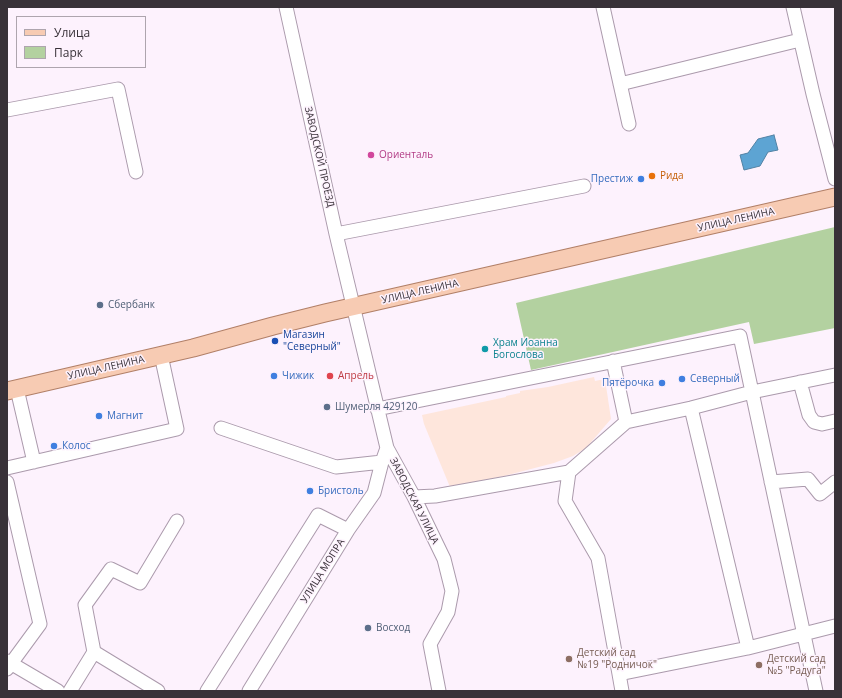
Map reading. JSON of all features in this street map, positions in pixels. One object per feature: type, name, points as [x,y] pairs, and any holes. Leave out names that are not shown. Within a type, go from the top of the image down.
[{"type":"main road","name":"УЛИЦА ЛЕНИНА","points":[[12,390],[193,348],[272,326],[353,307],[835,197]]},
{"type":"street","name":"ЗАВОДСКОЙ ПРОЕЗД","points":[[286,7],[353,307]]},
{"type":"street","points":[[603,7],[629,124]]},
{"type":"street","points":[[793,7],[835,179]]},
{"type":"street","points":[[620,84],[800,40]]},
{"type":"street","points":[[7,110],[118,89],[136,172]]},
{"type":"street","points":[[336,234],[584,186]]},
{"type":"street","name":"ЗАВОДСКАЯ УЛИЦА","points":[[353,307],[387,448],[414,497],[444,559],[452,591],[448,612],[430,644],[439,691]]},
{"type":"street","points":[[377,409],[740,336],[816,691]]},
{"type":"street","points":[[7,468],[177,429],[161,355]]},
{"type":"street","points":[[613,361],[626,422]]},
{"type":"street","points":[[414,497],[435,496],[569,472],[626,422],[691,408],[752,392],[835,376]]},
{"type":"street","points":[[800,382],[809,415],[814,422],[822,424],[835,421]]},
{"type":"street","points":[[12,390],[34,462]]},
{"type":"street","points":[[691,408],[748,648]]},
{"type":"street","points":[[221,428],[336,468],[382,462]]},
{"type":"street","name":"УЛИЦА МОПРА","points":[[249,691],[348,530],[374,493],[387,448]]},
{"type":"street","points":[[569,472],[566,501],[598,558],[622,691]]},
{"type":"street","points":[[771,482],[808,479],[820,494],[835,482]]},
{"type":"street","points":[[7,482],[40,624],[8,664],[58,691]]},
{"type":"street","points":[[207,691],[318,516],[348,530]]},
{"type":"street","points":[[70,691],[94,652],[85,605],[111,569],[140,584],[177,521]]},
{"type":"street","points":[[619,674],[748,648],[835,626]]},
{"type":"street","points":[[94,652],[158,691]]},
{"type":"shaded area","points":[[594,377],[595,381],[605,379],[611,419],[586,448],[573,456],[554,463],[504,476],[450,487],[424,424],[422,415],[506,397],[520,393],[520,391],[548,387]]},
{"type":"green space","points":[[835,227],[835,328],[754,344],[749,322],[531,370],[516,303]]},
{"type":"water","points":[[774,135],[778,150],[768,152],[760,166],[744,170],[740,155],[748,153],[758,139]]},
{"type":"place","name":"Ориенталь","points":[[371,155]]},
{"type":"place","name":"Рида","points":[[652,176]]},
{"type":"place","name":"Престиж","points":[[641,179]]},
{"type":"place","name":"Сбербанк","points":[[100,305]]},
{"type":"place","name":"Магазин \"Северный\"","points":[[275,341]]},
{"type":"place","name":"Храм Иоанна Богослова","points":[[485,349]]},
{"type":"place","name":"Чижик","points":[[274,376]]},
{"type":"place","name":"Апрель","points":[[330,376]]},
{"type":"place","name":"Северный","points":[[682,379]]},
{"type":"place","name":"Пятёрочка","points":[[662,383]]},
{"type":"place","name":"Шумерля 429120","points":[[327,407]]},
{"type":"place","name":"Магнит","points":[[99,416]]},
{"type":"place","name":"Колос","points":[[54,446]]},
{"type":"place","name":"Бристоль","points":[[310,491]]},
{"type":"place","name":"Восход","points":[[368,628]]},
{"type":"place","name":"Детский сад №19 \"Родничок\"","points":[[569,659]]},
{"type":"place","name":"Детский сад №5 \"Радуга\"","points":[[759,665]]}]
